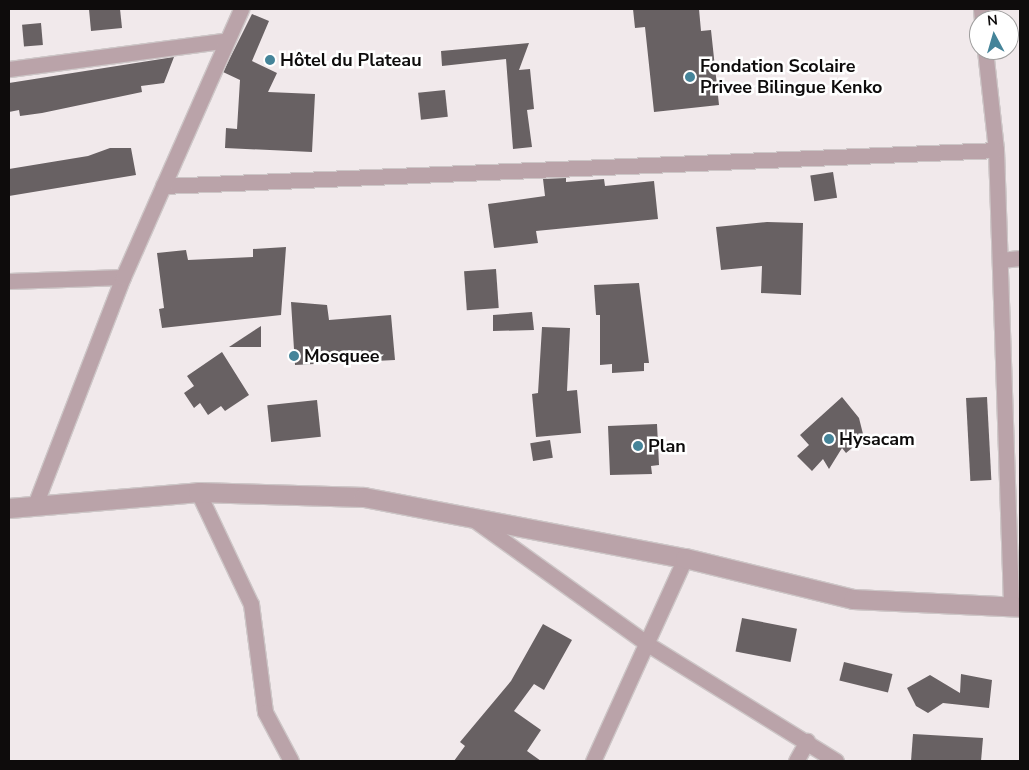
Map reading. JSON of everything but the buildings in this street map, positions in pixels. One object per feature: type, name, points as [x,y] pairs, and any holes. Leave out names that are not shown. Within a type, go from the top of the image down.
[{"type":"street","points":[[35,505],[123,277],[223,41],[240,9]]},
{"type":"street","points":[[9,69],[223,41]]},
{"type":"street","points":[[9,508],[198,492],[364,497],[467,515],[685,558],[853,599],[1016,607],[996,150],[986,60]]},
{"type":"street","points":[[163,186],[996,150]]},
{"type":"street","points":[[1001,260],[1020,258]]},
{"type":"street","points":[[9,281],[123,277]]},
{"type":"street","points":[[198,492],[250,604],[265,712],[291,761]]},
{"type":"street","points":[[467,515],[649,645],[807,741],[836,761]]},
{"type":"street","points":[[593,761],[649,645],[685,558]]},
{"type":"street","points":[[796,761],[807,741]]},
{"type":"place","name":"Hôtel du Plateau","points":[[270,60]]},
{"type":"place","name":"Fondation Scolaire Privee Bilingue Kenko","points":[[690,77]]},
{"type":"place","name":"Mosquee","points":[[294,356]]},
{"type":"place","name":"Hysacam","points":[[829,439]]},
{"type":"place","name":"Plan","points":[[638,446]]}]
